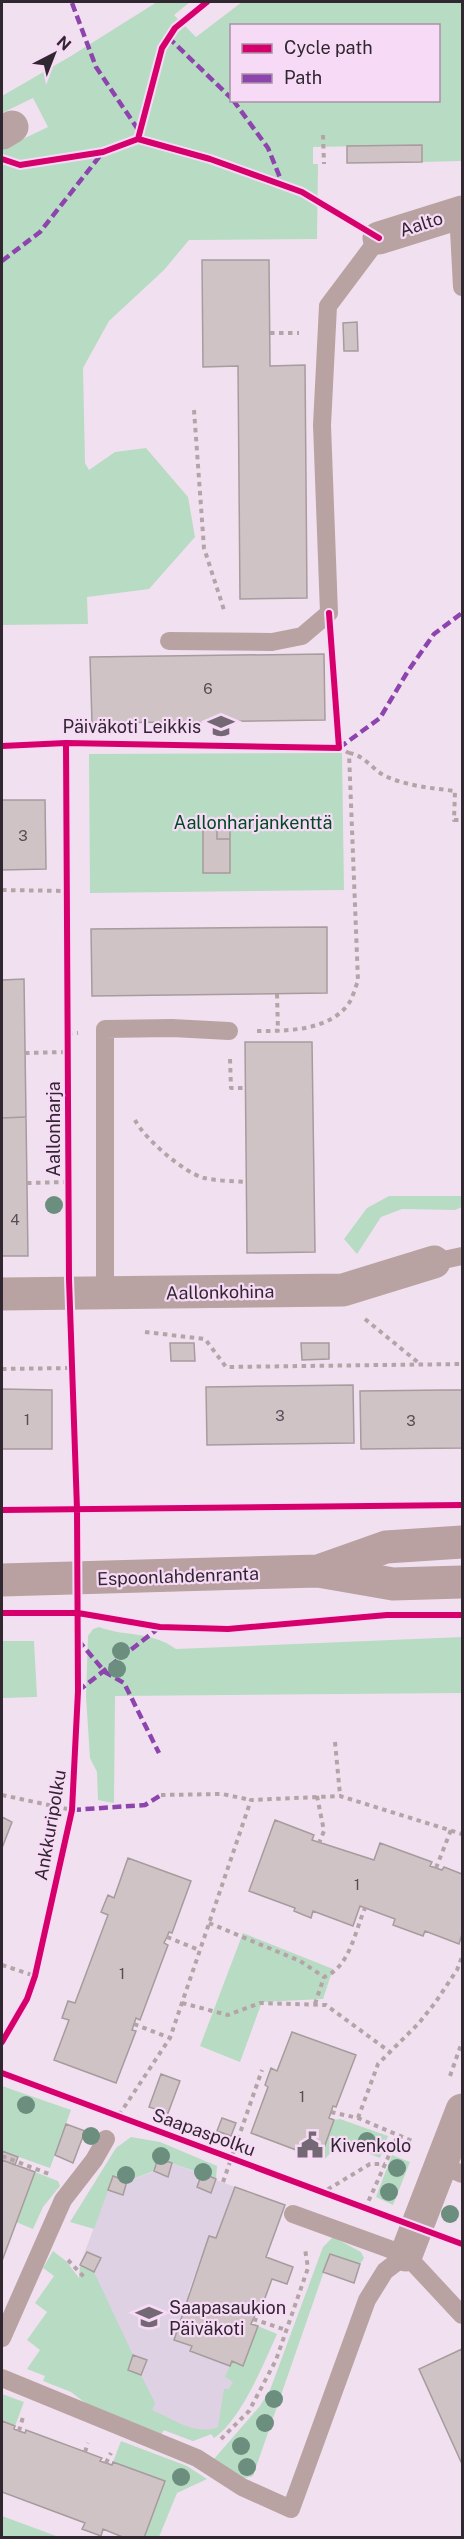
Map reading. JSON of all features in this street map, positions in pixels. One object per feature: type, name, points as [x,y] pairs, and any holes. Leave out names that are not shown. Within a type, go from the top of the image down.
[{"type":"street","name":"Aalto","points":[[379,238],[460,212]]},
{"type":"street","name":"Aallonkohina","points":[[2,1294],[343,1290],[448,1259]]},
{"type":"street","name":"Espoonlahdenranta","points":[[318,1571],[386,1547],[462,1542]]},
{"type":"street","name":"Espoonlahdenranta","points":[[2,1580],[318,1571],[393,1584],[462,1582]]},
{"type":"street","points":[[406,2234],[452,2170],[462,2110]]},
{"type":"lane","points":[[460,212],[462,287]]},
{"type":"lane","points":[[169,641],[272,642],[302,636],[329,614],[322,425],[328,306],[379,238]]},
{"type":"lane","points":[[105,1293],[105,1029],[172,1028],[230,1031]]},
{"type":"lane","points":[[2,2338],[63,2200],[94,2160],[106,2139]]},
{"type":"lane","points":[[301,2217],[406,2234],[462,2315]]},
{"type":"lane","points":[[2,2378],[197,2458],[242,2487],[291,2509],[367,2300],[406,2234]]},
{"type":"path","points":[[323,135],[324,164]]},
{"type":"path","points":[[194,410],[204,548],[235,642]]},
{"type":"path","points":[[338,736],[339,748]]},
{"type":"path","points":[[328,748],[339,748],[356,754],[383,775],[414,786],[454,791],[454,820],[462,820]]},
{"type":"path","points":[[246,1088],[231,1088],[230,1031],[294,1030],[323,1023],[348,1004],[358,981],[349,753]]},
{"type":"path","points":[[67,879],[68,903]]},
{"type":"path","points":[[2,890],[68,891]]},
{"type":"path","points":[[278,994],[278,1031]]},
{"type":"path","points":[[25,1053],[68,1052]]},
{"type":"path","points":[[105,1079],[121,1094],[142,1132],[164,1152],[202,1178],[247,1182]]},
{"type":"path","points":[[27,1183],[69,1182]]},
{"type":"path","points":[[364,1318],[422,1365]]},
{"type":"path","points":[[145,1332],[205,1339],[226,1367],[462,1364]]},
{"type":"path","points":[[71,1357],[72,1380]]},
{"type":"path","points":[[2,1369],[72,1368]]},
{"type":"path","points":[[335,1742],[340,1796]]},
{"type":"path","points":[[161,1795],[222,1794],[251,1800],[340,1796],[462,1834]]},
{"type":"path","points":[[2,1795],[72,1810]]},
{"type":"path","points":[[317,1796],[324,1832],[319,1843]]},
{"type":"path","points":[[118,2116],[170,2038],[251,1800]]},
{"type":"path","points":[[436,1868],[451,1830]]},
{"type":"path","points":[[324,1977],[334,1973],[343,1963],[365,1908]]},
{"type":"path","points":[[209,1923],[300,1961],[324,1977]]},
{"type":"path","points":[[167,1937],[199,1951]]},
{"type":"path","points":[[358,2118],[378,2064],[435,2003],[457,1970],[462,1957]]},
{"type":"path","points":[[2,1965],[35,1976]]},
{"type":"path","points":[[32,1984],[38,1965]]},
{"type":"path","points":[[315,2005],[324,1977]]},
{"type":"path","points":[[182,2002],[228,2015],[260,2003],[326,2005],[390,2052]]},
{"type":"path","points":[[134,2024],[170,2038]]},
{"type":"path","points":[[223,2182],[262,2070]]},
{"type":"path","points":[[331,2112],[358,2118],[415,2142]]},
{"type":"path","points":[[365,2209],[398,2135]]},
{"type":"path","points":[[2,2156],[15,2161]]},
{"type":"path","points":[[197,2458],[229,2433],[249,2411],[276,2360],[308,2268],[302,2238],[301,2217],[318,2190],[370,2164],[385,2164]]},
{"type":"path","points":[[318,2190],[332,2196]]},
{"type":"path","points":[[354,2204],[406,2234]]},
{"type":"path","points":[[253,2319],[286,2330]]},
{"type":"shaded area","name":"Saapasaukion Päiväkoti","points":[[158,2158],[235,2187],[216,2238],[209,2236],[188,2293],[191,2294],[175,2340],[192,2346],[190,2352],[229,2366],[243,2366],[220,2431],[193,2441],[163,2430],[128,2370],[94,2272],[80,2265],[113,2176],[127,2181],[153,2172]]},
{"type":"green space","points":[[157,2],[190,2],[174,15],[196,37],[242,2],[462,2],[462,161],[422,162],[421,145],[313,147],[313,164],[318,164],[317,239],[189,240],[164,270],[109,321],[83,368],[85,463],[89,470],[115,452],[146,448],[188,497],[195,537],[149,589],[87,597],[88,624],[2,625],[2,149],[48,127],[33,98],[2,113],[2,96]]},
{"type":"green space","name":"Aallonharjankenttä","points":[[342,753],[344,890],[90,893],[89,754]]},
{"type":"green space","points":[[389,1196],[462,1196],[462,1207],[455,1210],[402,1209],[381,1217],[357,1254],[344,1239],[367,1208]]},
{"type":"green space","points":[[99,1627],[158,1639],[176,1649],[462,1637],[462,1693],[115,1696],[114,1803],[98,1800],[97,1772],[90,1758],[86,1696],[88,1636],[93,1629]]},
{"type":"green space","points":[[2,1641],[34,1641],[37,1697],[2,1698]]},
{"type":"green space","points":[[243,1933],[333,1969],[323,1999],[262,2002],[240,2062],[200,2046]]},
{"type":"green space","points":[[2,2086],[71,2110],[50,2168],[2,2151]]},
{"type":"green space","points":[[340,2119],[388,2136],[380,2158],[357,2149],[344,2147],[337,2149],[324,2160],[320,2159],[334,2120]]},
{"type":"green space","points":[[131,2137],[160,2142],[217,2166],[216,2179],[158,2158],[154,2171],[127,2181],[113,2177],[94,2229],[70,2222],[116,2148]]},
{"type":"green space","points":[[392,2155],[410,2162],[393,2205],[376,2197]]},
{"type":"green space","points":[[35,2172],[58,2181],[60,2186],[43,2207],[33,2229],[16,2222]]},
{"type":"green space","points":[[333,2237],[361,2252],[364,2258],[360,2264],[330,2254],[253,2476],[241,2479],[214,2459],[260,2406],[270,2390],[323,2247]]},
{"type":"green space","points":[[53,2251],[66,2261],[79,2278],[80,2265],[94,2272],[133,2355],[128,2370],[141,2375],[155,2403],[152,2410],[184,2425],[201,2429],[218,2427],[224,2389],[229,2389],[233,2382],[225,2377],[232,2361],[243,2366],[258,2326],[277,2334],[251,2390],[224,2430],[214,2438],[211,2434],[193,2441],[164,2430],[159,2438],[105,2418],[71,2392],[43,2381],[45,2376],[27,2369],[40,2350],[27,2340],[47,2312],[35,2303],[54,2276],[43,2268]]},
{"type":"green space","points":[[2,2394],[24,2402],[15,2426],[2,2421]]},
{"type":"green space","points":[[121,2441],[187,2466],[207,2479],[177,2493],[159,2537],[144,2537],[165,2481],[113,2462]]},
{"type":"green space","points":[[2,2516],[59,2537],[2,2537]]},
{"type":"building","points":[[422,145],[422,162],[347,163],[347,146]]},
{"type":"building","points":[[202,260],[269,260],[270,366],[305,365],[307,598],[240,599],[238,366],[203,367]]},
{"type":"building","points":[[357,322],[358,351],[344,351],[343,323]]},
{"type":"building","points":[[324,654],[325,720],[92,723],[90,657]]},
{"type":"building","points":[[2,800],[45,800],[46,869],[2,870]]},
{"type":"building","points":[[203,821],[217,822],[217,839],[230,839],[230,873],[203,873]]},
{"type":"building","points":[[217,822],[230,822],[230,839],[217,839]]},
{"type":"building","points":[[327,927],[327,993],[92,996],[91,929]]},
{"type":"building","points":[[24,979],[26,1117],[2,1118],[2,980]]},
{"type":"building","points":[[245,1042],[312,1042],[315,1252],[247,1253]]},
{"type":"building","points":[[26,1117],[28,1256],[2,1256],[2,1118]]},
{"type":"building","points":[[170,1343],[194,1343],[195,1361],[171,1361]]},
{"type":"building","points":[[301,1343],[329,1343],[329,1359],[302,1360]]},
{"type":"building","points":[[353,1385],[354,1443],[207,1445],[206,1387]]},
{"type":"building","points":[[2,1389],[52,1390],[52,1449],[2,1449]]},
{"type":"building","points":[[462,1390],[462,1448],[361,1449],[360,1391]]},
{"type":"building","points":[[2,1817],[12,1822],[2,1848]]},
{"type":"building","points":[[275,1820],[314,1835],[312,1840],[374,1860],[380,1843],[432,1862],[430,1866],[442,1870],[444,1867],[462,1874],[462,1934],[459,1944],[425,1931],[423,1936],[393,1925],[395,1919],[360,1906],[353,1926],[313,1911],[311,1918],[294,1911],[295,1908],[249,1891]]},
{"type":"building","points":[[128,1858],[191,1881],[172,1933],[169,1932],[164,1943],[168,1945],[140,2020],[136,2018],[132,2030],[136,2031],[116,2083],[54,2060],[69,2020],[62,2018],[68,2001],[75,2003],[108,1915],[101,1912],[108,1895],[114,1898]]},
{"type":"building","points":[[292,2032],[356,2055],[336,2107],[333,2106],[329,2118],[334,2120],[320,2159],[251,2133],[268,2087],[265,2085],[271,2068],[277,2071]]},
{"type":"building","points":[[161,2074],[180,2081],[168,2113],[149,2107]]},
{"type":"building","points":[[222,2118],[236,2123],[231,2136],[217,2131]]},
{"type":"building","points":[[66,2124],[85,2131],[73,2163],[55,2155]]},
{"type":"building","points":[[2,2151],[18,2157],[15,2165],[2,2160]]},
{"type":"building","points":[[158,2158],[172,2163],[168,2177],[154,2171]]},
{"type":"building","points":[[2,2160],[35,2172],[2,2261]]},
{"type":"building","points":[[202,2173],[216,2179],[211,2193],[197,2187]]},
{"type":"building","points":[[113,2176],[127,2181],[123,2195],[108,2190]]},
{"type":"building","points":[[235,2187],[285,2205],[266,2257],[293,2267],[287,2284],[272,2279],[259,2314],[256,2313],[251,2324],[258,2326],[243,2366],[232,2361],[230,2366],[190,2351],[192,2346],[174,2340],[209,2236],[216,2238]]},
{"type":"building","points":[[87,2252],[101,2258],[94,2272],[80,2265]]},
{"type":"building","points":[[330,2254],[360,2264],[354,2283],[323,2272]]},
{"type":"building","points":[[462,2349],[462,2464],[419,2369]]},
{"type":"building","points":[[133,2355],[147,2360],[141,2375],[128,2370]]},
{"type":"building","points":[[2,2421],[15,2426],[14,2429],[19,2431],[25,2433],[26,2430],[102,2458],[100,2461],[112,2465],[113,2462],[165,2481],[144,2538],[125,2538],[103,2529],[101,2536],[82,2529],[85,2523],[2,2492]]},
{"type":"marked path","points":[[72,3],[96,67],[139,131]]},
{"type":"marked path","points":[[168,37],[230,97]]},
{"type":"marked path","points":[[234,102],[268,148],[283,185]]},
{"type":"marked path","points":[[2,261],[40,232],[103,152]]},
{"type":"marked path","points":[[339,748],[380,718],[408,671],[434,634],[462,613]]},
{"type":"marked path","points":[[78,1691],[160,1627]]},
{"type":"marked path","points":[[78,1640],[105,1672],[124,1683],[159,1753]]},
{"type":"marked path","points":[[72,1810],[145,1805],[161,1795]]},
{"type":"cycle path","points":[[2,159],[20,165],[103,152],[138,139],[162,48],[175,28],[207,2]]},
{"type":"cycle path","points":[[138,139],[210,159],[302,192],[379,238]]},
{"type":"cycle path","points":[[2,746],[66,743],[339,748],[329,613]]},
{"type":"cycle path","name":"Aallonharja","points":[[2,2042],[27,1999],[35,1976],[72,1810],[78,1691],[77,1509],[69,1279],[66,743]]},
{"type":"cycle path","points":[[2,1510],[462,1505]]},
{"type":"cycle path","points":[[2,1613],[78,1613],[160,1627],[228,1629],[387,1615],[462,1615]]},
{"type":"cycle path","name":"Saapaspolku","points":[[2,2073],[462,2244]]},
{"type":"place","name":"Päiväkoti Leikkis","points":[[221,726]]},
{"type":"place","name":"Kivenkolo","points":[[310,2145]]},
{"type":"place","name":"Saapasaukion Päiväkoti","points":[[149,2317]]}]
